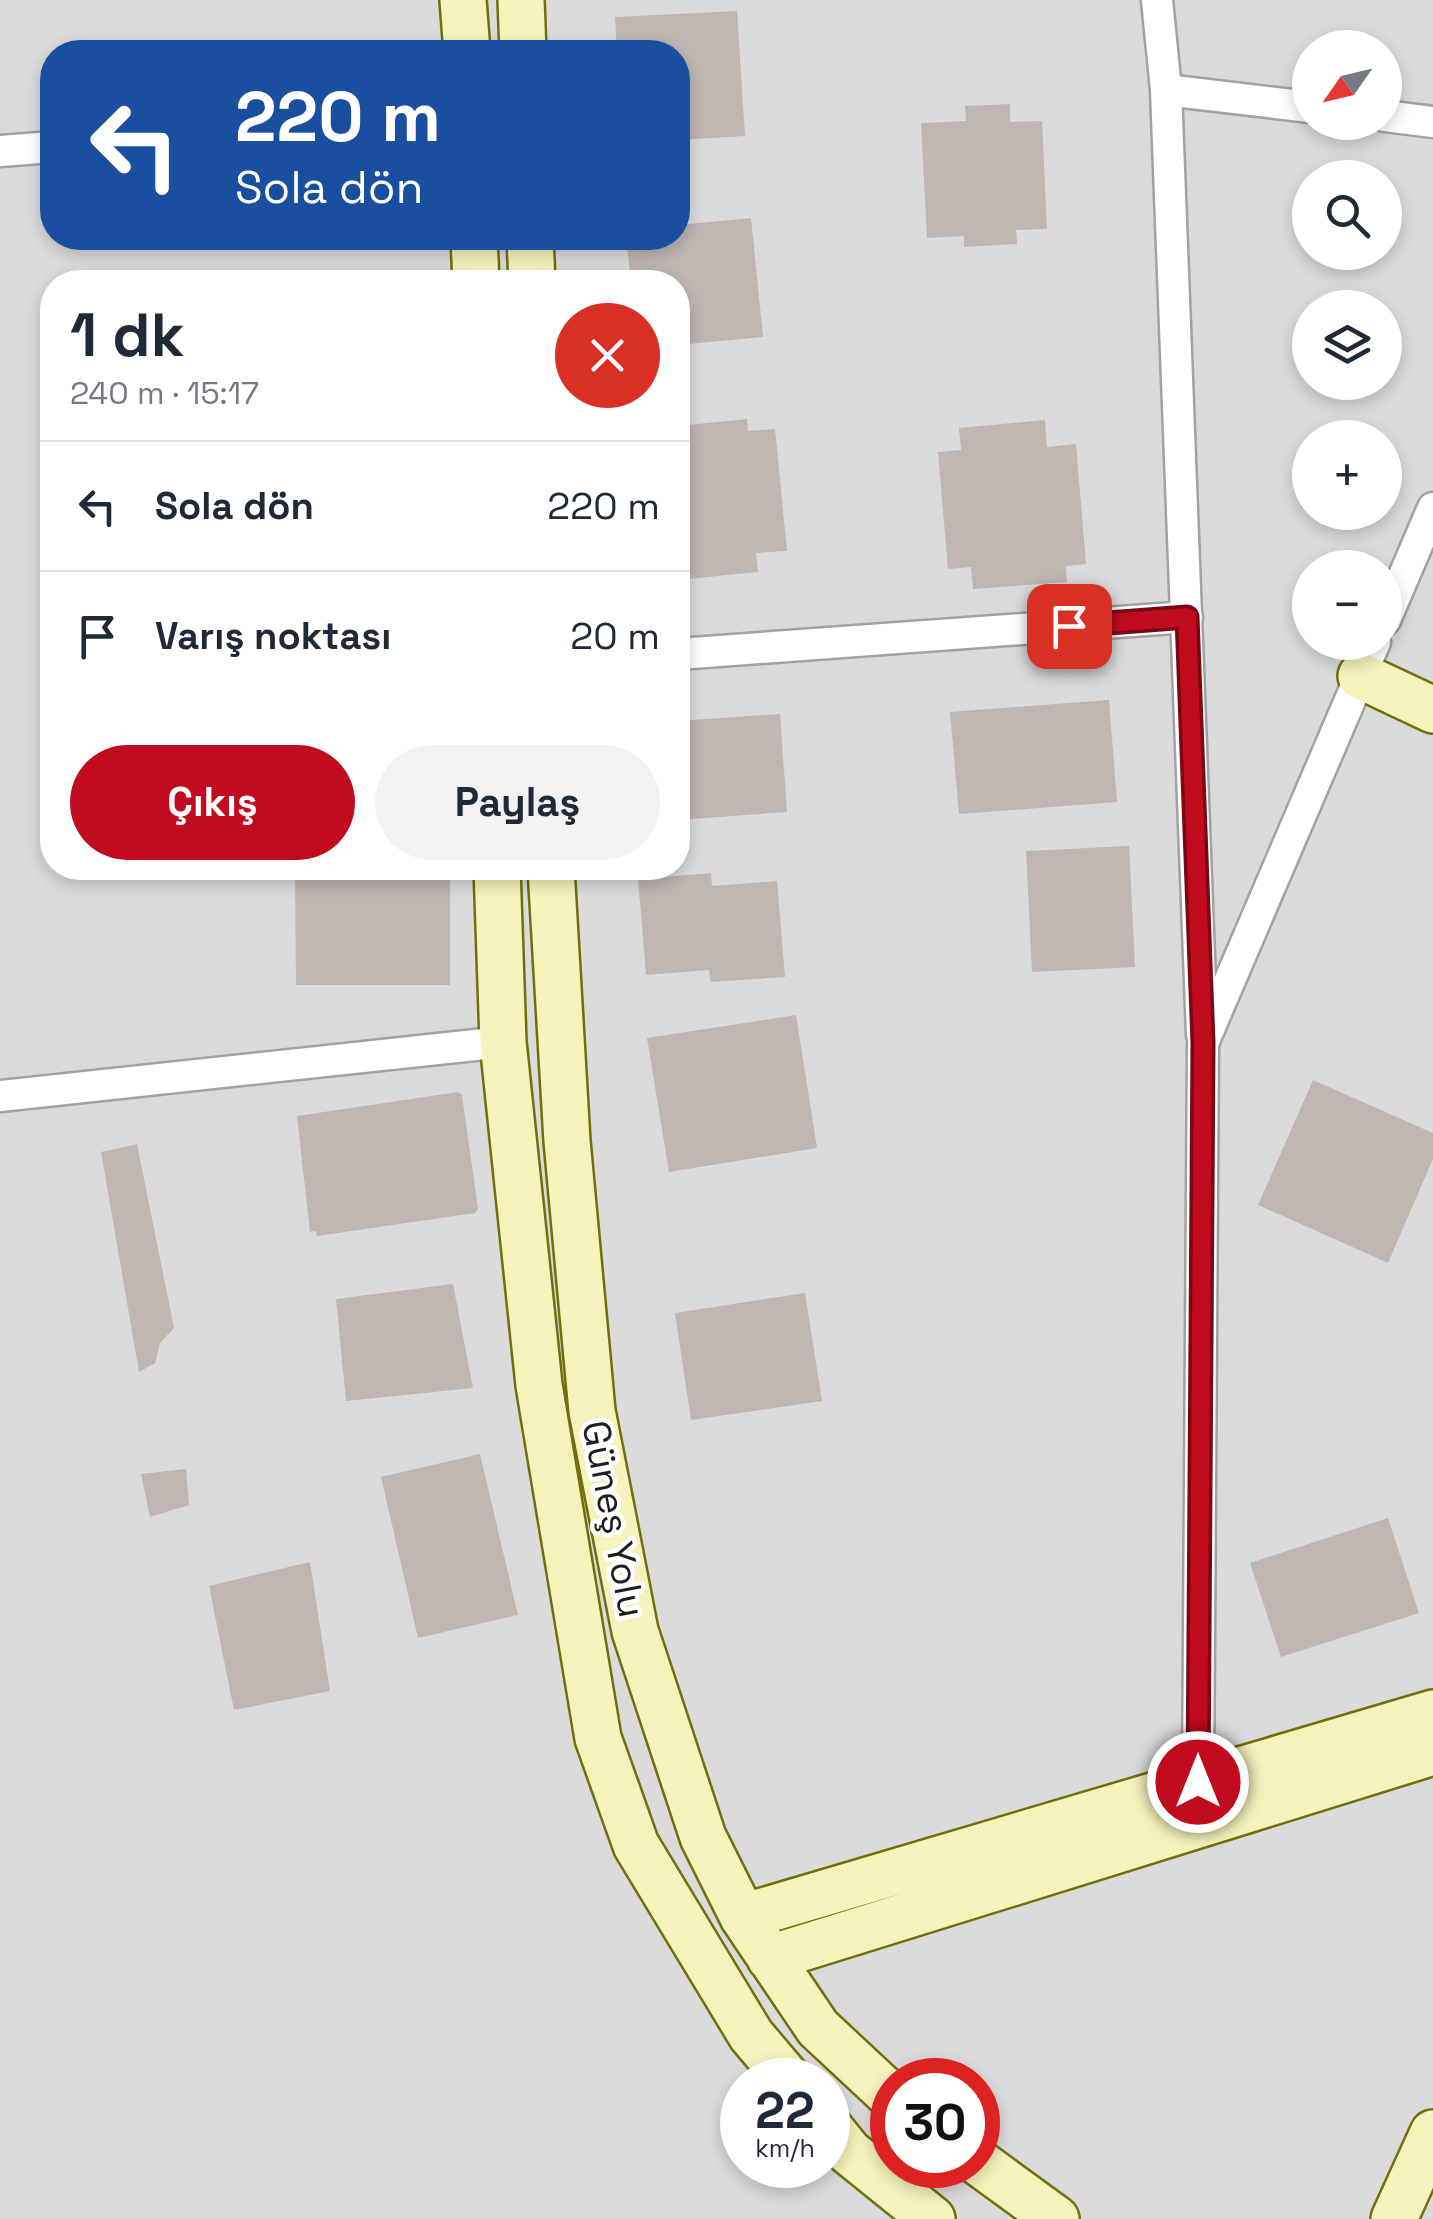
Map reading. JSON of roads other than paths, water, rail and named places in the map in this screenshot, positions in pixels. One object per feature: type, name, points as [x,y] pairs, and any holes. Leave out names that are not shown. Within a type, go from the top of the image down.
[{"type":"street","points":[[463,0],[466,40]]},
{"type":"street","points":[[521,0],[523,40]]},
{"type":"street","points":[[1157,0],[1166,90],[1203,1043],[1198,1782]]},
{"type":"street","points":[[1166,90],[1292,105]]},
{"type":"street","points":[[1402,118],[1433,122]]},
{"type":"street","points":[[0,151],[40,148]]},
{"type":"street","points":[[1402,580],[1433,508]]},
{"type":"street","points":[[690,653],[1187,617]]},
{"type":"street","points":[[1203,1043],[1368,660]]},
{"type":"street","points":[[1369,660],[1433,710]]},
{"type":"street","name":"Güneş Yolu","points":[[496,880],[503,1042],[539,1385],[598,1738],[636,1845],[751,2035],[770,2058]]},
{"type":"street","name":"Güneş Yolu","points":[[552,880],[566,1123],[592,1412],[635,1631],[703,1837],[743,1917],[818,2028],[870,2076]]},
{"type":"street","points":[[0,1096],[503,1042]]},
{"type":"street","points":[[743,1917],[1433,1713]]},
{"type":"street","points":[[770,1958],[1433,1752]]},
{"type":"street","points":[[1394,2219],[1433,2134]]},
{"type":"street","points":[[850,2153],[932,2219]]},
{"type":"street","points":[[1000,2178],[1056,2219]]}]
